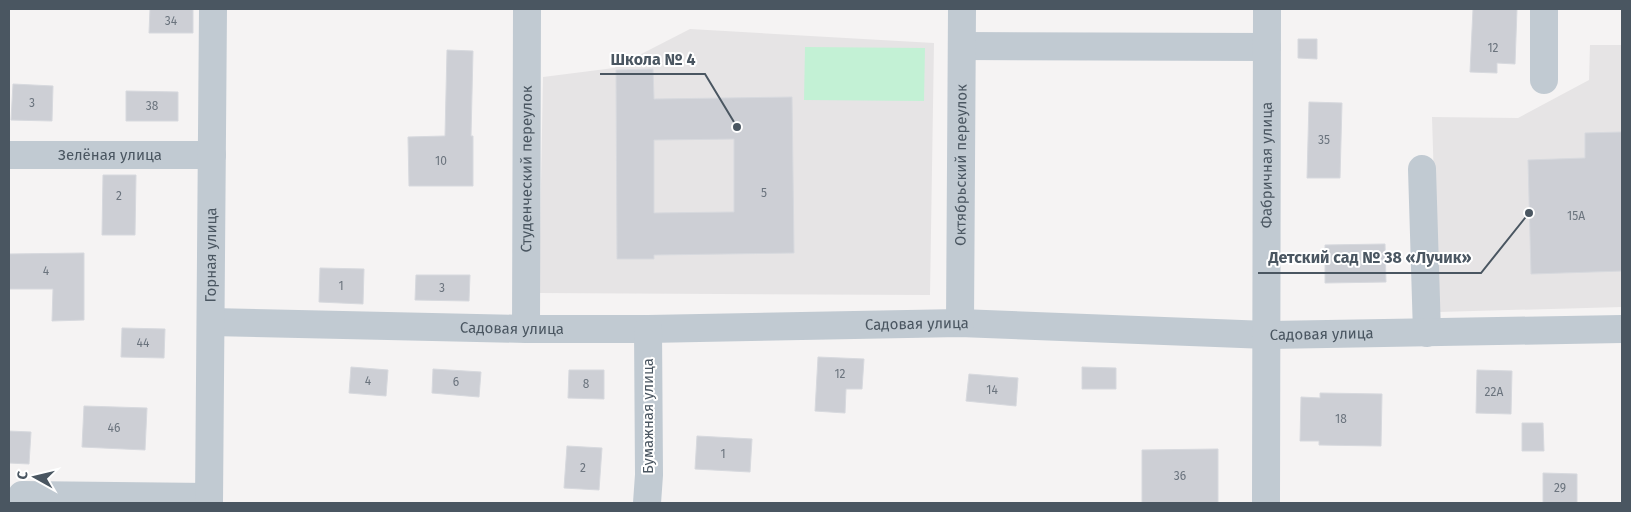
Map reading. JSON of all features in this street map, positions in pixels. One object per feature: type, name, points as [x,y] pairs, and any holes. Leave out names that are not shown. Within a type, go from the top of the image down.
[{"type":"street","name":"Горная улица","points":[[209,500],[214,9]]},
{"type":"street","name":"Студенческий переулок","points":[[526,329],[527,9]]},
{"type":"street","name":"Октябрьский переулок","points":[[960,322],[962,9]]},
{"type":"street","name":"Фабричная улица","points":[[1266,503],[1267,9]]},
{"type":"street","points":[[1544,9],[1544,80]]},
{"type":"street","points":[[962,46],[1267,48]]},
{"type":"street","name":"Зелёная улица","points":[[9,155],[212,155]]},
{"type":"street","points":[[1422,169],[1427,333]]},
{"type":"street","name":"Садовая улица","points":[[211,322],[526,329],[648,329],[960,322],[1266,336],[1622,330]]},
{"type":"street","name":"Бумажная улица","points":[[647,503],[649,474],[648,329]]},
{"type":"street","points":[[22,495],[209,500]]},
{"type":"shaded area","points":[[690,29],[934,43],[930,295],[539,293],[543,77],[614,68]]},
{"type":"shaded area","points":[[1590,45],[1622,45],[1622,307],[1438,312],[1432,117],[1518,118],[1589,80]]},
{"type":"green space","points":[[805,47],[925,48],[924,101],[804,100]]},
{"type":"building","points":[[150,9],[193,9],[193,33],[149,33]]},
{"type":"building","points":[[1473,9],[1517,9],[1515,64],[1497,63],[1497,73],[1470,72]]},
{"type":"building","points":[[1298,39],[1317,39],[1317,59],[1298,58]]},
{"type":"building","points":[[447,50],[473,51],[471,136],[473,136],[473,186],[409,186],[408,137],[445,136]]},
{"type":"building","points":[[653,69],[654,99],[792,97],[794,253],[654,255],[654,259],[617,259],[616,70]],"holes":[[[734,139],[734,212],[654,213],[654,140]]]},
{"type":"building","points":[[13,84],[53,86],[52,121],[11,120]]},
{"type":"building","points":[[126,91],[178,92],[178,121],[126,121]]},
{"type":"building","points":[[1309,102],[1342,103],[1340,178],[1307,178]]},
{"type":"building","points":[[1622,132],[1622,271],[1531,274],[1528,160],[1585,158],[1585,133]]},
{"type":"building","points":[[103,175],[136,175],[135,235],[102,235]]},
{"type":"building","points":[[1385,244],[1386,282],[1325,283],[1325,245]]},
{"type":"building","points":[[84,253],[84,320],[52,321],[53,289],[9,289],[9,254]]},
{"type":"building","points":[[320,268],[364,269],[363,304],[319,302]]},
{"type":"building","points":[[416,275],[470,275],[469,301],[415,300]]},
{"type":"building","points":[[122,328],[165,329],[164,358],[121,357]]},
{"type":"building","points":[[818,357],[864,359],[862,389],[846,389],[845,413],[815,411]]},
{"type":"building","points":[[351,367],[388,370],[386,396],[349,393]]},
{"type":"building","points":[[1082,367],[1116,368],[1116,389],[1082,389]]},
{"type":"building","points":[[433,369],[481,372],[479,397],[432,393]]},
{"type":"building","points":[[569,370],[604,370],[604,399],[568,398]]},
{"type":"building","points":[[1477,370],[1512,371],[1511,414],[1476,413]]},
{"type":"building","points":[[969,374],[1018,378],[1016,406],[966,401]]},
{"type":"building","points":[[1320,393],[1382,394],[1381,446],[1319,445],[1319,441],[1300,441],[1301,397],[1320,398]]},
{"type":"building","points":[[84,406],[147,408],[145,450],[82,447]]},
{"type":"building","points":[[1522,423],[1543,423],[1544,451],[1522,451]]},
{"type":"building","points":[[9,431],[31,432],[29,464],[9,463]]},
{"type":"building","points":[[697,436],[752,439],[750,472],[695,469]]},
{"type":"building","points":[[567,446],[602,448],[599,490],[564,488]]},
{"type":"building","points":[[1218,449],[1218,503],[1142,503],[1142,450]]},
{"type":"building","points":[[1543,473],[1577,474],[1577,503],[1543,503]]},
{"type":"place","name":"Школа № 4","points":[[737,127]]},
{"type":"place","name":"Детский сад № 38 «Лучик»","points":[[1529,213]]}]
